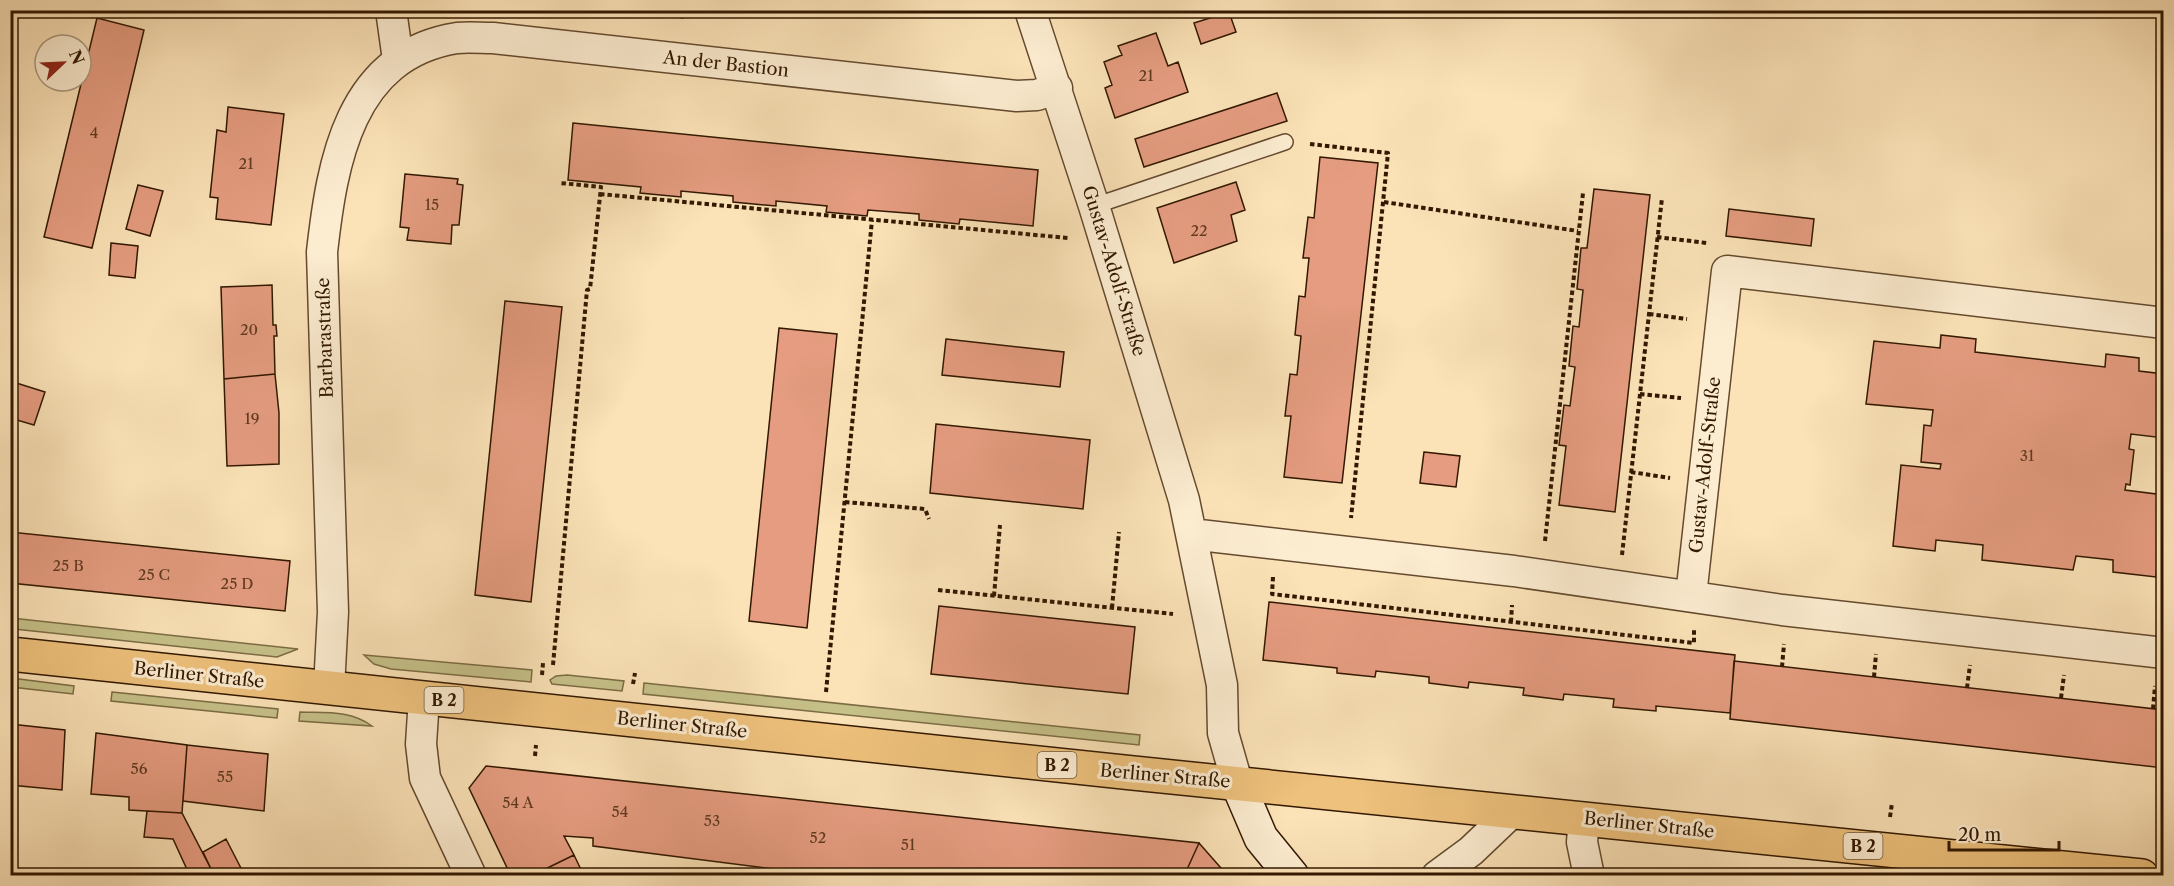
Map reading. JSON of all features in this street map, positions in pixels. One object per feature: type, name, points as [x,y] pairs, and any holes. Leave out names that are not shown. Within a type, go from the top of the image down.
[{"type":"main road","name":"Berliner Straße","points":[[10,654],[2142,876]]},
{"type":"street","points":[[391,10],[398,60]]},
{"type":"street","name":"Gustav-Adolf-Straße","points":[[1030,10],[1057,88],[1175,471],[1209,618],[1222,693],[1223,733],[1237,782]]},
{"type":"street","name":"An der Bastion","points":[[398,60],[424,47],[457,38],[493,38],[1017,96],[1037,95],[1057,88]]},
{"type":"street","name":"Barbarastraße","points":[[329,688],[333,612],[322,252],[328,197],[340,147],[355,112],[372,85],[398,60]]},
{"type":"street","name":"Gustav-Adolf-Straße","points":[[1693,596],[1727,271],[2163,323]]},
{"type":"street","points":[[1191,534],[1541,575],[1782,610],[2163,653]]},
{"type":"street","points":[[424,698],[421,744],[425,778],[471,876]]},
{"type":"street","points":[[1237,782],[1261,838],[1292,876]]},
{"type":"street","points":[[1437,876],[1471,851],[1513,811]]},
{"type":"street","points":[[1584,818],[1582,842],[1589,876]]},
{"type":"lane","points":[[1094,206],[1285,141]]},
{"type":"path","points":[[1285,141],[1388,153],[1348,552]]},
{"type":"path","points":[[553,665],[587,290],[590,289],[601,187],[560,183]]},
{"type":"path","points":[[1541,575],[1583,193]]},
{"type":"path","points":[[600,194],[1073,238],[1103,235]]},
{"type":"path","points":[[1619,586],[1662,198]]},
{"type":"path","points":[[1384,202],[1578,231]]},
{"type":"path","points":[[826,692],[872,220]]},
{"type":"path","points":[[844,502],[926,509],[929,519]]},
{"type":"path","points":[[994,596],[1000,525]]},
{"type":"path","points":[[1113,608],[1119,532]]},
{"type":"path","points":[[938,590],[1209,618]]},
{"type":"path","points":[[1272,594],[1694,643],[1693,596]]},
{"type":"shaded area","points":[[11,618],[298,649],[277,657],[14,629],[11,628]]},
{"type":"shaded area","points":[[364,655],[532,670],[531,682],[391,669],[374,664]]},
{"type":"shaded area","points":[[567,675],[624,681],[622,691],[552,684],[550,680],[556,676]]},
{"type":"shaded area","points":[[11,678],[74,686],[73,694],[11,687]]},
{"type":"shaded area","points":[[644,683],[1140,735],[1139,745],[643,694]]},
{"type":"shaded area","points":[[112,692],[278,709],[277,718],[111,701]]},
{"type":"shaded area","points":[[300,712],[346,715],[372,726],[299,721]]},
{"type":"building","points":[[664,10],[693,10],[692,14],[683,18],[670,16],[668,11]]},
{"type":"building","points":[[1229,12],[1236,32],[1201,44],[1194,23]]},
{"type":"building","points":[[97,18],[144,30],[92,248],[44,237],[79,93],[93,93],[93,35]]},
{"type":"building","points":[[1156,33],[1168,66],[1178,62],[1188,92],[1115,118],[1105,88],[1112,85],[1104,62],[1122,55],[1118,46]]},
{"type":"building","points":[[1277,93],[1287,121],[1144,167],[1135,139]]},
{"type":"building","points":[[228,107],[284,114],[271,225],[216,219],[218,198],[210,197],[217,130],[226,132]]},
{"type":"building","points":[[573,123],[1038,170],[1033,226],[960,219],[959,224],[919,220],[919,214],[868,210],[867,216],[826,212],[827,206],[776,201],[776,206],[733,202],[733,196],[681,191],[681,197],[640,193],[641,187],[568,180]]},
{"type":"building","points":[[1320,157],[1378,163],[1342,483],[1284,477],[1291,416],[1285,416],[1290,374],[1297,375],[1301,336],[1295,335],[1299,296],[1305,297],[1309,258],[1303,258],[1308,217],[1314,218]]},
{"type":"building","points":[[10,165],[17,170],[10,178]]},
{"type":"building","points":[[405,174],[458,179],[457,184],[463,185],[459,225],[452,225],[451,244],[407,240],[409,228],[400,227]]},
{"type":"building","points":[[1236,182],[1245,210],[1231,215],[1237,241],[1174,263],[1157,208]]},
{"type":"building","points":[[138,185],[163,191],[150,236],[126,229]]},
{"type":"building","points":[[1594,189],[1650,195],[1615,512],[1559,505],[1566,446],[1559,445],[1564,405],[1570,406],[1575,367],[1569,366],[1573,326],[1579,327],[1583,290],[1577,289],[1581,248],[1587,248]]},
{"type":"building","points":[[1729,209],[1814,219],[1811,246],[1726,236]]},
{"type":"building","points":[[111,243],[138,246],[135,278],[109,275]]},
{"type":"building","points":[[272,285],[273,325],[276,325],[277,336],[274,336],[275,374],[224,379],[221,287]]},
{"type":"building","points":[[505,301],[562,307],[531,602],[475,595]]},
{"type":"building","points":[[779,328],[837,334],[807,628],[749,621]]},
{"type":"building","points":[[1941,335],[1976,339],[1975,352],[2105,367],[2106,354],[2139,358],[2139,371],[2164,374],[2164,438],[2131,434],[2129,449],[2134,450],[2130,485],[2126,484],[2125,490],[2164,495],[2156,577],[2113,572],[2113,560],[2076,556],[2073,570],[1982,560],[1983,545],[1936,540],[1935,551],[1893,546],[1901,465],[1940,469],[1941,464],[1921,462],[1924,425],[1931,426],[1933,410],[1866,404],[1874,341],[1940,348]]},
{"type":"building","points":[[946,339],[1064,352],[1060,387],[942,375]]},
{"type":"building","points":[[275,374],[279,413],[279,464],[227,466],[224,379]]},
{"type":"building","points":[[10,381],[45,392],[34,425],[10,418]]},
{"type":"building","points":[[936,424],[1090,440],[1083,509],[930,493]]},
{"type":"building","points":[[1424,452],[1460,456],[1456,487],[1420,483]]},
{"type":"building","points":[[10,532],[290,561],[285,611],[10,583]]},
{"type":"building","points":[[1269,602],[1735,655],[1730,713],[1656,706],[1656,711],[1613,707],[1614,699],[1564,694],[1563,700],[1523,695],[1524,688],[1469,682],[1468,688],[1429,683],[1429,677],[1376,671],[1375,677],[1337,673],[1337,668],[1263,660]]},
{"type":"building","points":[[939,606],[1135,627],[1128,694],[931,674]]},
{"type":"building","points":[[1734,661],[2164,710],[2164,768],[1730,719]]},
{"type":"building","points":[[10,724],[65,730],[62,790],[10,785]]},
{"type":"building","points":[[96,733],[187,745],[182,813],[129,810],[129,797],[91,794]]},
{"type":"building","points":[[187,745],[268,754],[264,811],[183,801]]},
{"type":"building","points":[[486,766],[1199,843],[1184,876],[830,876],[593,846],[593,838],[564,836],[574,855],[531,876],[511,876],[469,788]]},
{"type":"building","points":[[147,811],[182,813],[212,871],[203,876],[190,876],[173,839],[144,837]]},
{"type":"building","points":[[226,839],[245,876],[215,876],[212,871],[203,852]]},
{"type":"building","points":[[1199,843],[1228,876],[1184,876]]},
{"type":"building","points":[[574,855],[584,876],[531,876]]}]
